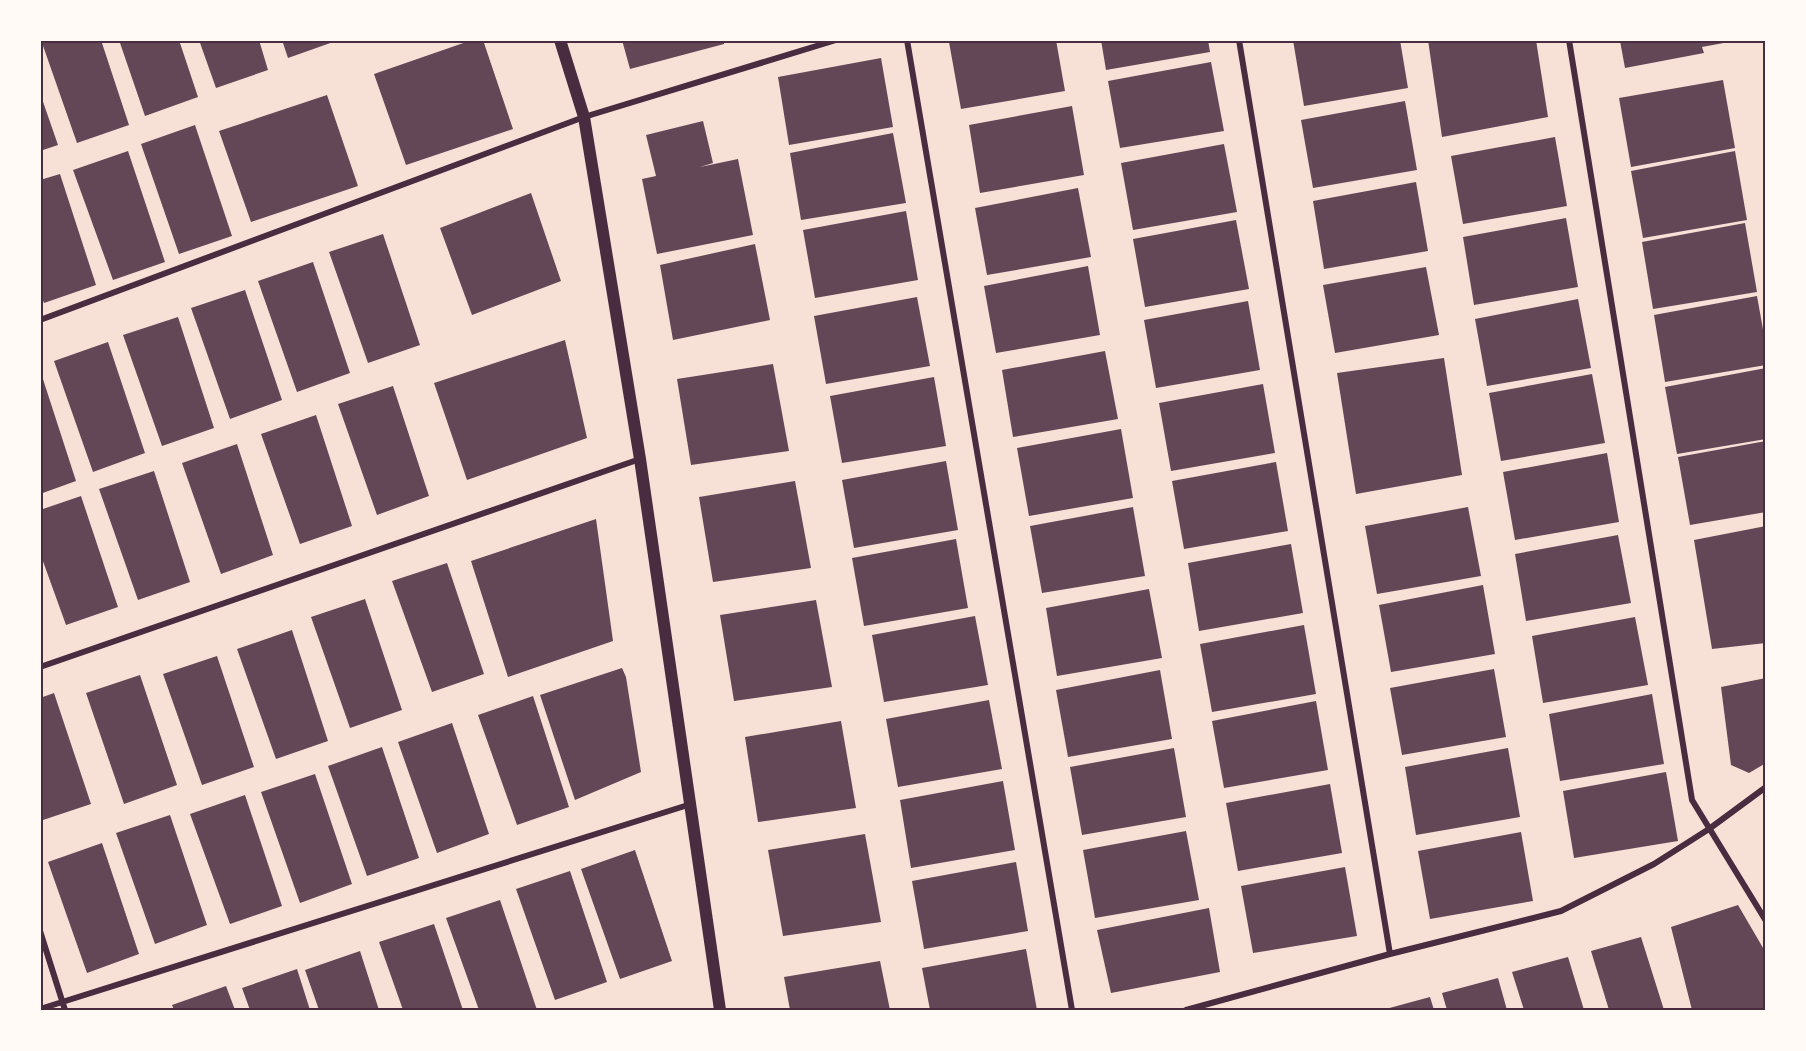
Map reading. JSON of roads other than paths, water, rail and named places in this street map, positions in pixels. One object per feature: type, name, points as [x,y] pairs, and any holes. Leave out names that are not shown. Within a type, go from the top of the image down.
[{"type":"main road","points":[[560,40],[584,117],[640,459],[688,804],[720,1011]]},
{"type":"street","points":[[40,320],[584,117],[836,40]]},
{"type":"street","points":[[907,40],[1072,1011]]},
{"type":"street","points":[[1239,40],[1390,954]]},
{"type":"street","points":[[1569,40],[1692,800],[1766,921]]},
{"type":"street","points":[[40,667],[640,459]]},
{"type":"street","points":[[1186,1011],[1390,954],[1561,911],[1654,864],[1709,829],[1766,787]]},
{"type":"street","points":[[40,1009],[688,804]]},
{"type":"street","points":[[40,931],[65,1011]]}]
